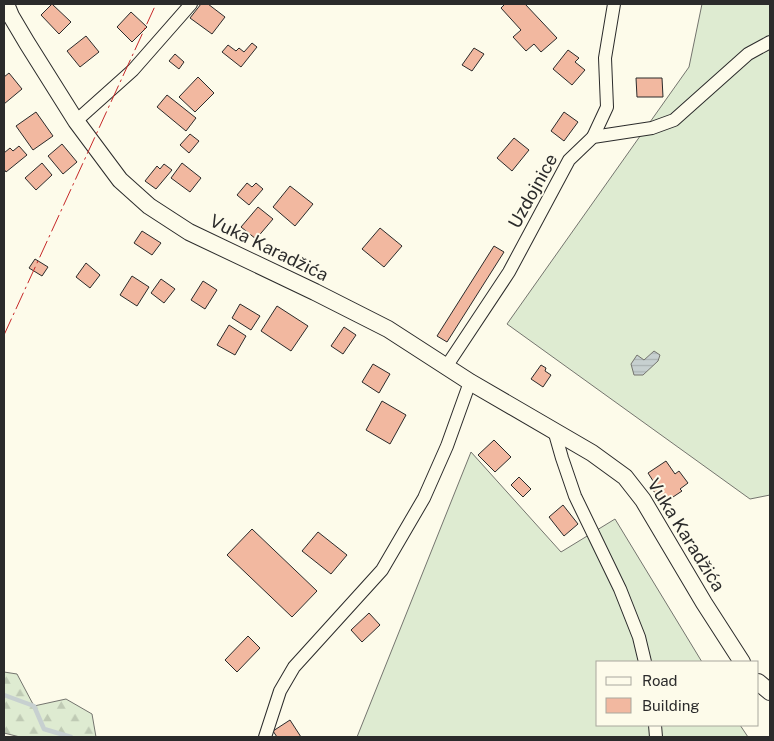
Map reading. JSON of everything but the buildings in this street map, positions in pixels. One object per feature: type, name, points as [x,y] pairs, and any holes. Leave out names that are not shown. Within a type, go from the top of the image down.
[{"type":"street","name":"Vuka Karadžića","points":[[6,4],[27,43],[76,121],[120,180],[149,206],[189,232],[388,329],[470,382],[592,453],[625,477],[644,500],[704,604],[741,661]]},
{"type":"street","points":[[76,121],[133,70],[191,4]]},
{"type":"street","name":"Uzdojnice","points":[[446,366],[509,272],[569,160],[593,137],[608,107],[605,58],[614,4]]},
{"type":"street","points":[[593,137],[652,128],[674,120],[748,54],[770,42]]},
{"type":"street","points":[[265,737],[280,691],[294,667],[382,570],[424,498],[447,446],[470,382]]},
{"type":"street","points":[[554,430],[575,496],[620,589],[639,636],[645,661]]},
{"type":"street","points":[[759,683],[770,692]]},
{"type":"green space","points":[[702,4],[770,4],[770,495],[750,499],[507,324],[689,67]]},
{"type":"green space","points":[[471,452],[561,552],[615,519],[701,661],[596,661],[596,726],[741,726],[748,737],[357,737]]},
{"type":"green space","points":[[4,672],[17,674],[34,706],[66,699],[92,714],[96,737],[20,737],[4,733]]},
{"type":"shaded area","points":[[654,351],[660,355],[658,361],[643,375],[634,375],[631,364],[637,355],[644,360]]},
{"type":"waterway","points":[[4,695],[34,706],[44,729],[71,737]]},
{"type":"power","points":[[4,335],[156,4]]}]
